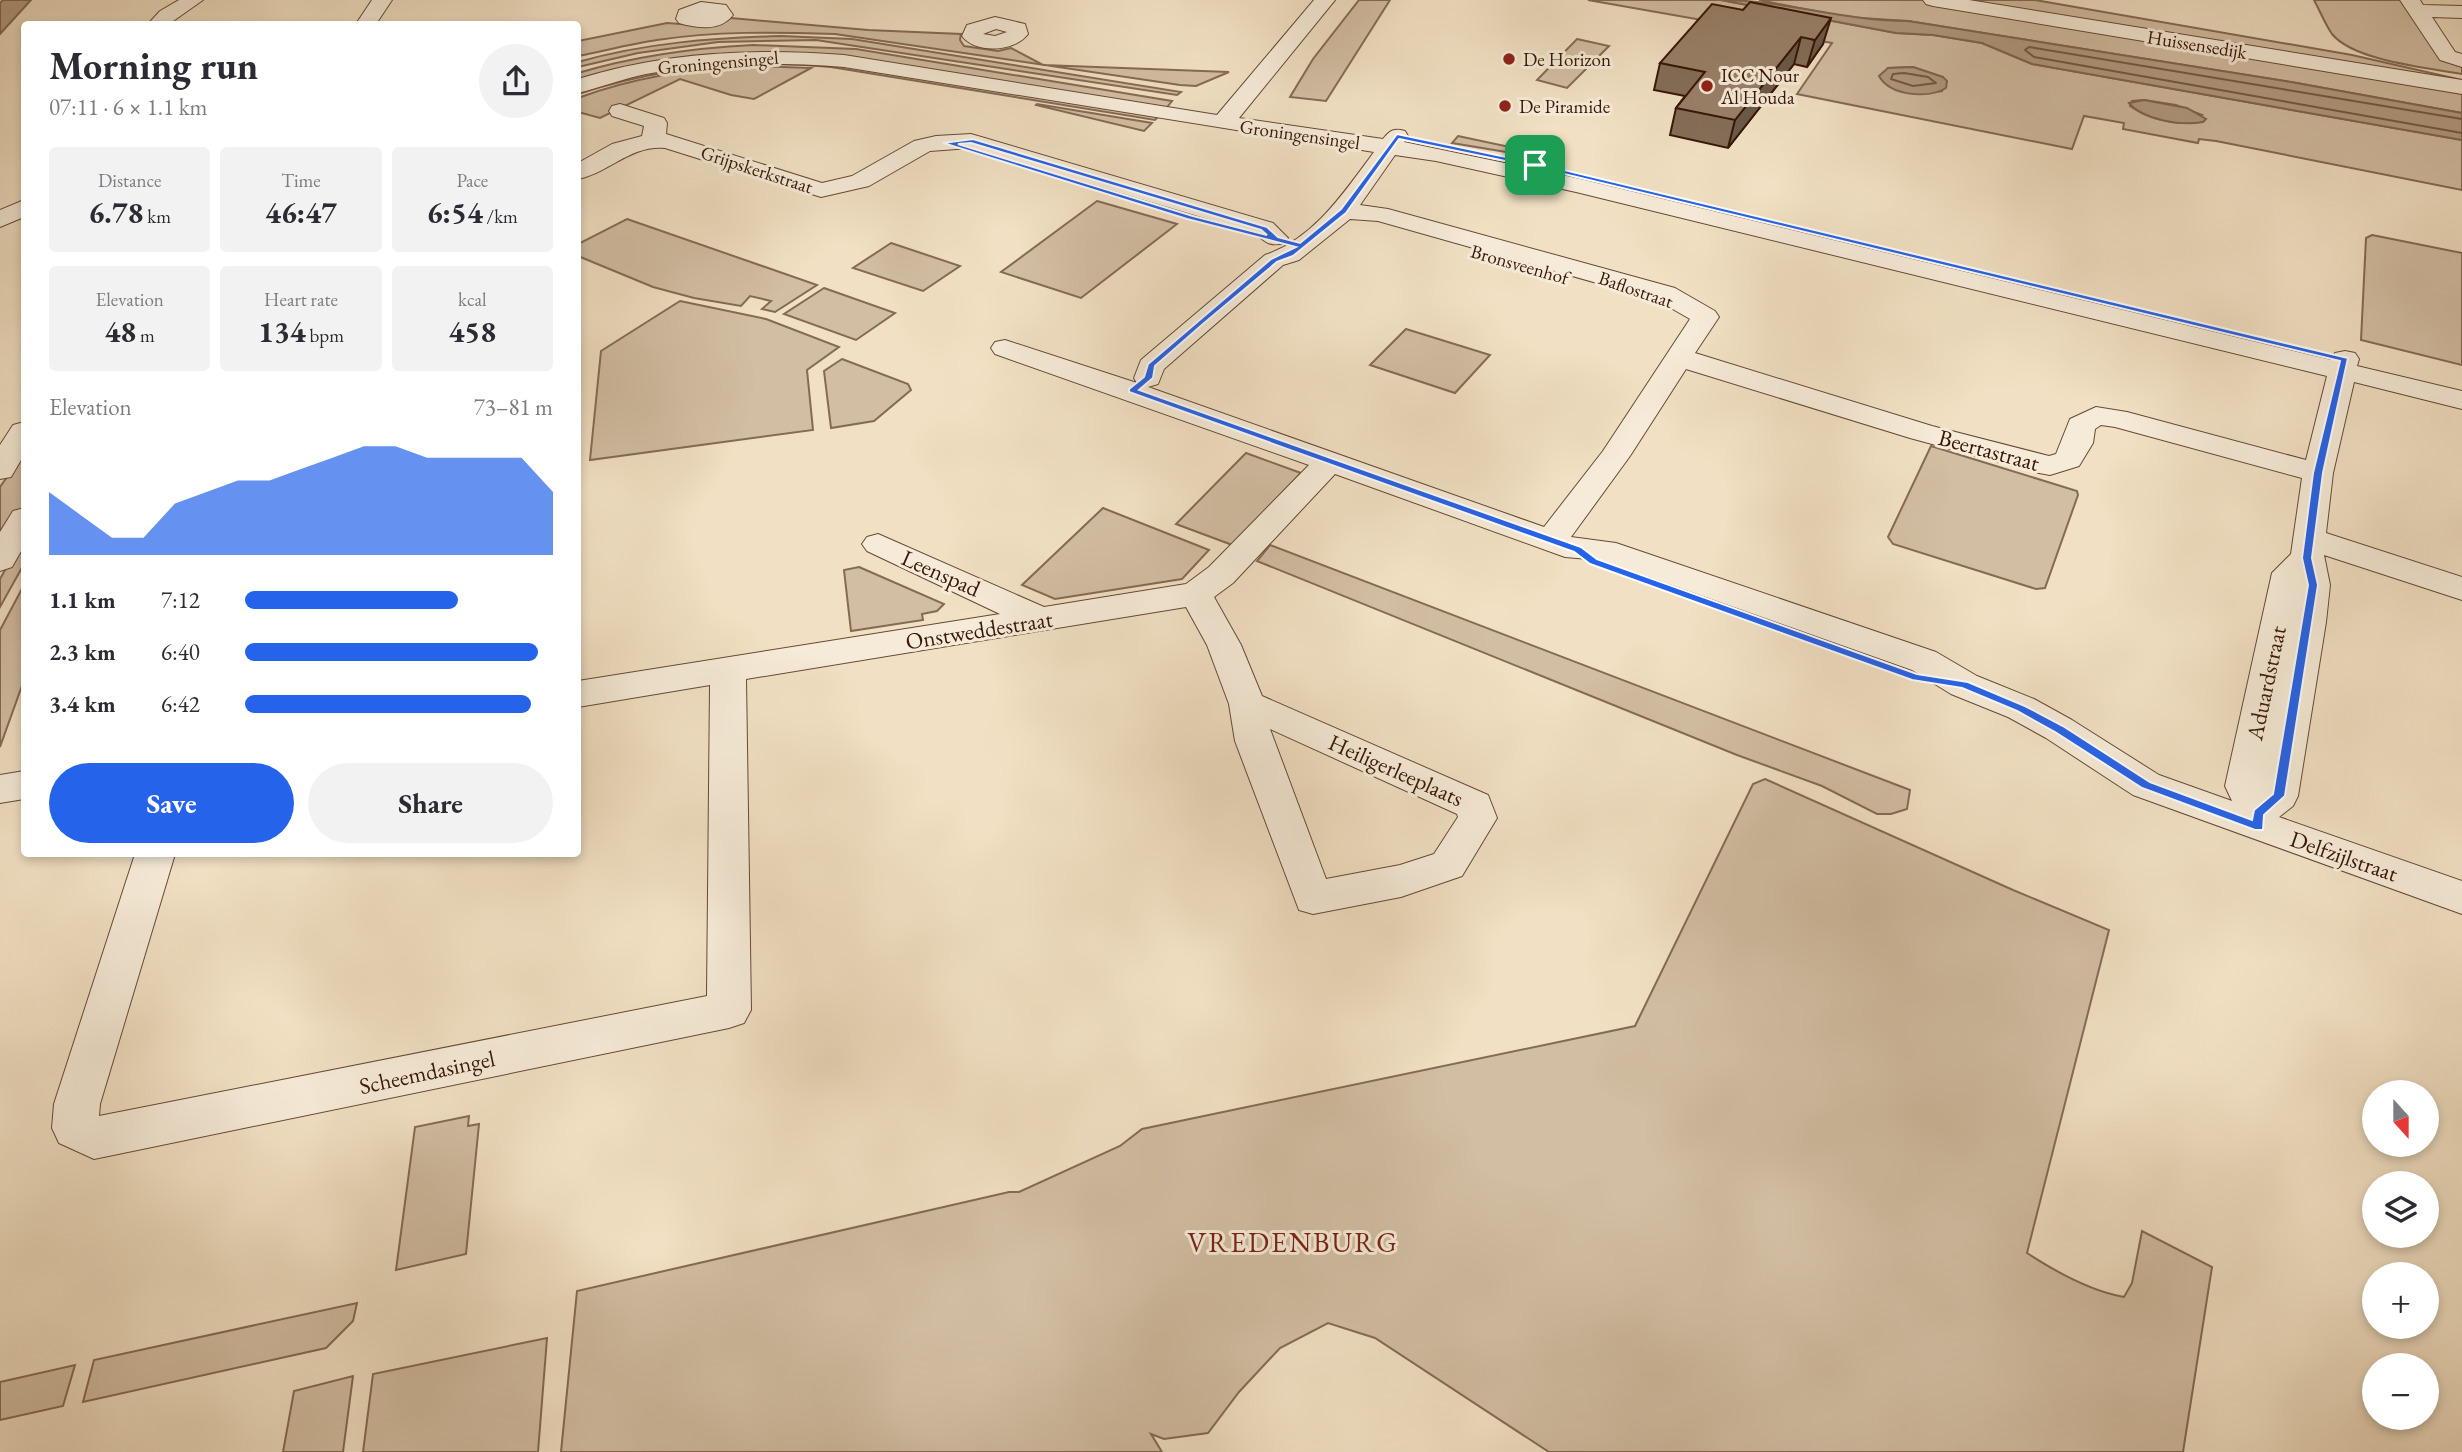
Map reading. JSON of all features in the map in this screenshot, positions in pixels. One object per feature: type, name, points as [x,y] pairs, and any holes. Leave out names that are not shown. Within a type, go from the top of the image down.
[{"type":"street","points":[[161,21],[193,0]]},
{"type":"street","points":[[368,21],[382,0]]},
{"type":"street","points":[[995,23],[1007,0]]},
{"type":"street","points":[[1228,116],[1325,0]]},
{"type":"street","name":"Huissensedijk","points":[[1933,0],[2462,87]]},
{"type":"street","points":[[2414,6],[2462,12]]},
{"type":"street","points":[[2414,6],[2455,59]]},
{"type":"street","name":"Groningensingel","points":[[581,70],[632,57],[694,47],[756,42],[806,43],[847,46],[1228,116]]},
{"type":"street","name":"Groningensingel","points":[[581,85],[630,71],[678,62],[737,57],[795,57],[844,61],[1394,141],[2344,365],[2462,387]]},
{"type":"street","points":[[581,181],[636,152],[648,142],[656,123],[620,111]]},
{"type":"street","name":"Grijpskerkstraat","points":[[648,142],[667,141],[821,190],[843,190],[917,148],[947,143],[1289,246]]},
{"type":"street","points":[[1140,384],[1170,370],[1289,265],[1289,246],[1351,213],[1394,141]]},
{"type":"street","points":[[581,170],[621,149],[648,142]]},
{"type":"street","points":[[0,220],[21,209]]},
{"type":"street","name":"Bronsveenhof","points":[[1351,213],[1370,221],[1625,295],[1658,303],[1683,305]]},
{"type":"street","name":"Baflostraat","points":[[1564,545],[1615,456],[1704,317],[1683,305]]},
{"type":"street","name":"Delfzijlstraat","points":[[1004,348],[1140,384],[1329,462],[1564,545],[1593,562],[1916,677],[1964,685],[2021,708],[2146,785],[2258,820],[2462,898]]},
{"type":"street","name":"Beertastraat","points":[[1678,357],[1921,432],[2050,466],[2068,460],[2078,443],[2081,425],[2096,416],[2117,418],[2318,473]]},
{"type":"street","name":"Groningensingel","points":[[2344,365],[2462,400]]},
{"type":"street","name":"Aduardstraat","points":[[2258,820],[2279,796],[2313,585],[2308,549],[2318,473],[2344,365]]},
{"type":"street","points":[[0,434],[21,432]]},
{"type":"street","points":[[0,470],[21,437]]},
{"type":"street","name":"Onstweddestraat","points":[[581,694],[1196,594],[1221,575],[1329,462]]},
{"type":"street","points":[[0,560],[21,523]]},
{"type":"street","name":"Leenspad","points":[[878,544],[1041,620]]},
{"type":"street","points":[[2308,549],[2462,589]]},
{"type":"street","name":"Heiligerleeplaats","points":[[1196,594],[1224,645],[1247,704],[1254,741],[1313,898],[1401,881],[1448,865],[1478,818],[1474,804],[1247,704]]},
{"type":"street","name":"Scheemdasingel","points":[[154,857],[77,1104],[75,1128],[94,1138],[729,1010],[728,671]]},
{"type":"street","points":[[0,789],[21,786]]},
{"type":"shaded area","points":[[1359,0],[1390,0],[1326,101],[1290,97],[1313,59]]},
{"type":"shaded area","points":[[1588,0],[1721,0],[1896,33],[1933,35],[1982,43],[2032,64],[2462,140],[2462,190],[2216,141],[2199,139],[2198,143],[2123,129],[2124,123],[2084,116],[2072,149],[1797,94],[1832,43]],"holes":[[[1913,67],[1943,77],[1942,91],[1919,94],[1892,88],[1888,68]],[[2132,101],[2176,105],[2202,115],[2179,123],[2149,116],[2130,106]]]},
{"type":"shaded area","points":[[1759,0],[1923,0],[2462,90],[2462,113],[2291,82],[1908,21],[1845,17]]},
{"type":"shaded area","points":[[1953,0],[2035,0],[2352,55],[2462,80],[2462,85]]},
{"type":"shaded area","points":[[2314,0],[2405,0],[2462,65],[2462,74],[2393,62],[2357,51],[2332,34]]},
{"type":"shaded area","points":[[731,18],[868,30],[961,34],[960,40],[964,46],[998,51],[1011,48],[1042,65],[835,34],[790,33],[679,37],[581,55],[581,40],[667,23],[708,26]]},
{"type":"shaded area","points":[[781,36],[852,39],[1181,92],[1177,95],[816,40],[718,42],[638,53],[581,66],[581,61],[628,50],[704,40]]},
{"type":"shaded area","points":[[1577,39],[1609,46],[1567,88],[1537,80]]},
{"type":"shaded area","points":[[753,45],[856,49],[1172,101],[1164,111],[819,56],[612,73],[581,82],[581,72],[643,57]]},
{"type":"shaded area","points":[[792,59],[834,63],[1159,116],[1155,120],[799,64],[735,64],[672,71],[581,93],[581,88],[657,70],[737,61]]},
{"type":"shaded area","points":[[1045,65],[1229,72],[1196,86]]},
{"type":"shaded area","points":[[755,66],[811,68],[754,99],[731,95],[680,79],[600,118],[581,113],[581,97],[643,79],[710,69]]},
{"type":"shaded area","points":[[1037,104],[1152,123],[1144,131]]},
{"type":"shaded area","points":[[1458,136],[1538,153],[1526,158],[1512,153],[1452,143]]},
{"type":"shaded area","points":[[1097,201],[1177,224],[1081,298],[1001,272]]},
{"type":"shaded area","points":[[627,219],[817,285],[775,312],[762,309],[771,301],[750,296],[741,306],[694,298],[653,287],[581,257],[581,242]]},
{"type":"shaded area","points":[[2372,235],[2462,253],[2462,365],[2361,340],[2366,238]]},
{"type":"shaded area","points":[[891,243],[960,266],[923,291],[853,268]]},
{"type":"shaded area","points":[[824,288],[895,313],[856,340],[784,314]]},
{"type":"shaded area","points":[[680,301],[766,319],[839,347],[807,370],[813,430],[590,460],[601,351]]},
{"type":"shaded area","points":[[1406,329],[1490,355],[1455,393],[1370,365]]},
{"type":"shaded area","points":[[842,359],[908,384],[911,390],[874,421],[831,428],[824,371]]},
{"type":"shaded area","points":[[1931,446],[2077,491],[2078,495],[2045,588],[2036,589],[1893,544],[1888,537]]},
{"type":"shaded area","points":[[1246,453],[1301,473],[1235,546],[1176,524]]},
{"type":"shaded area","points":[[21,457],[21,514],[0,550],[0,487]]},
{"type":"shaded area","points":[[1103,508],[1209,550],[1182,579],[1055,599],[1022,585]]},
{"type":"shaded area","points":[[21,541],[21,569],[0,607],[0,579]]},
{"type":"shaded area","points":[[1270,545],[1910,790],[1907,809],[1891,814],[1877,814],[1822,786],[1737,755],[1257,561]]},
{"type":"shaded area","points":[[859,567],[944,604],[937,611],[922,614],[923,620],[851,631],[844,570]]},
{"type":"shaded area","points":[[21,591],[21,688],[0,747],[0,630]]},
{"type":"shaded area","points":[[1765,779],[2109,930],[2027,1253],[2074,1280],[2124,1297],[2132,1283],[2142,1231],[2212,1267],[2183,1452],[1549,1452],[1375,1338],[1328,1323],[1280,1348],[1239,1392],[1208,1433],[1164,1439],[1151,1434],[1162,1452],[561,1452],[577,1291],[1009,1192],[1019,1192],[1120,1146],[1142,1129],[1635,1026],[1753,784]]},
{"type":"shaded area","points":[[469,1116],[468,1126],[479,1124],[466,1254],[396,1270],[415,1127]]},
{"type":"shaded area","points":[[357,1303],[353,1321],[326,1348],[83,1402],[94,1360]]},
{"type":"shaded area","points":[[547,1338],[538,1452],[363,1452],[373,1374]]},
{"type":"shaded area","points":[[75,1365],[63,1406],[0,1420],[0,1382]]},
{"type":"shaded area","points":[[353,1376],[343,1452],[283,1452],[294,1391]]},
{"type":"water","points":[[3,0],[31,0],[0,34],[0,3]]},
{"type":"water","points":[[1721,0],[1768,3],[1861,18],[1908,21],[2291,82],[2462,113],[2462,140],[2032,64],[1982,43],[1933,35],[1896,33]]},
{"type":"water","points":[[1913,67],[1943,77],[1947,81],[1946,88],[1929,94],[1910,94],[1892,88],[1879,76],[1888,68]]},
{"type":"water","points":[[2144,100],[2187,108],[2206,119],[2194,123],[2153,118],[2129,103]]},
{"type":"building","points":[[1750,2],[1831,18],[1815,40],[1801,37],[1735,120],[1676,108],[1705,72],[1660,63],[1712,4],[1743,10]]},
{"type":"place","name":"De Horizon","points":[[1509,59]]},
{"type":"place","name":"ICC Nour Al Houda","points":[[1707,86]]},
{"type":"place","name":"De Piramide","points":[[1505,106]]},
{"type":"district","name":"VREDENBURG","points":[[1293,1242]]},
{"type":"route","points":[[1535,165],[1397,136],[1344,211],[1302,246],[1275,238],[1255,236],[1079,185],[947,143],[971,141],[1264,228],[1275,238],[1302,246],[1290,255],[1274,260],[1200,323],[1151,366],[1148,378],[1133,391],[1577,550],[1593,562],[1916,677],[1964,685],[2021,708],[2146,785],[2259,827],[2258,813],[2279,796],[2309,622],[2313,585],[2307,558],[2318,473],[2345,359],[1535,165]]}]
